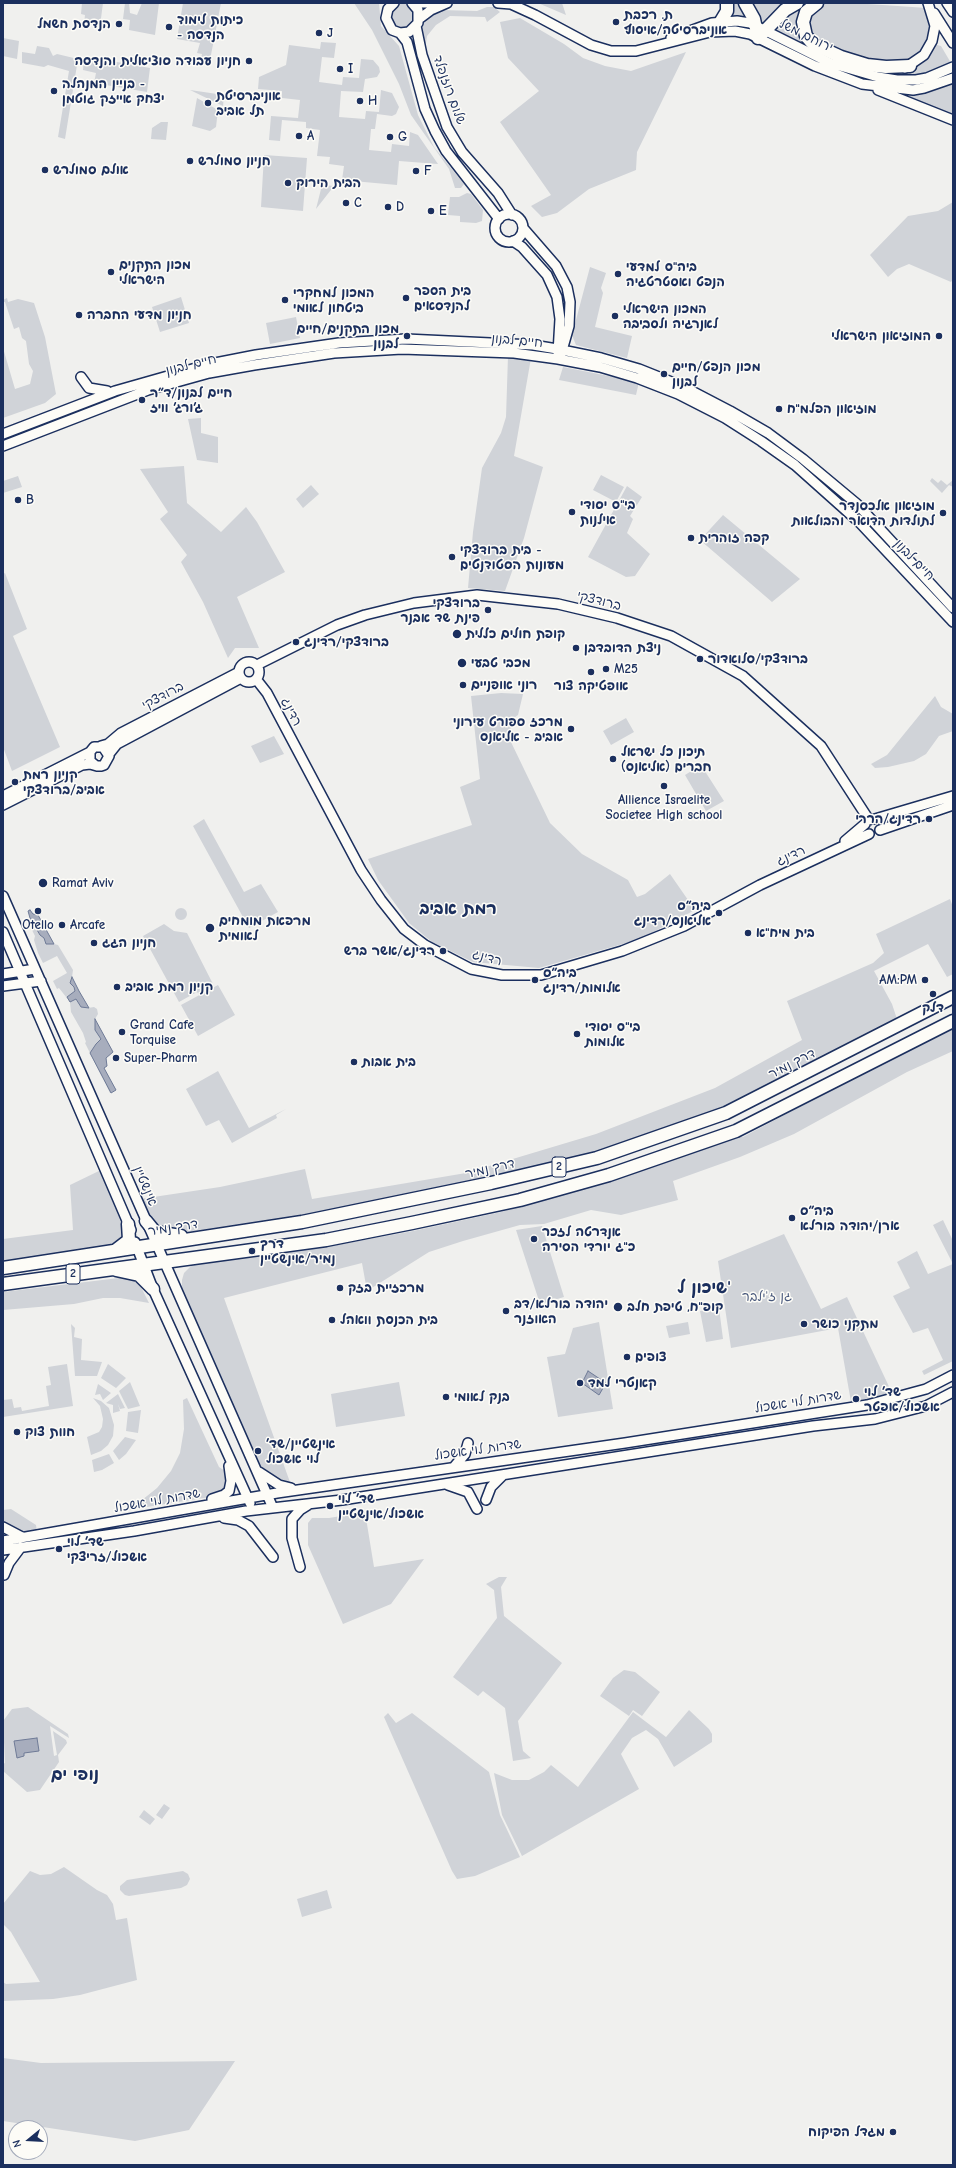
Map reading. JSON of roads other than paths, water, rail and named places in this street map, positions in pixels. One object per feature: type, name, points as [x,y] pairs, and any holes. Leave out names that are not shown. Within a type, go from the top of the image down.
[{"type":"highway","points":[[721,22],[727,11],[727,3]]},
{"type":"highway","points":[[745,3],[759,31],[785,10],[797,3]]},
{"type":"highway","points":[[817,3],[806,12],[803,22],[806,36],[813,44],[841,57],[867,66],[886,68],[910,66]]},
{"type":"highway","name":"דרך נמיר","points":[[3,1268],[302,1222],[408,1201],[597,1158],[726,1113],[953,997]]},
{"type":"highway","name":"2","points":[[3,1284],[281,1246],[412,1224],[500,1205],[609,1175],[736,1131],[953,1021]]},
{"type":"highway","points":[[146,1221],[155,1232],[196,1239]]},
{"type":"highway","points":[[112,1252],[123,1246],[128,1240],[128,1224]]},
{"type":"highway","points":[[109,1269],[139,1275],[154,1289]]},
{"type":"street","points":[[386,3],[386,14]]},
{"type":"street","points":[[386,14],[394,3]]},
{"type":"street","name":"שלום רוזנפלד","points":[[412,3],[418,10],[422,55],[447,127],[462,152],[498,193],[512,215]]},
{"type":"street","points":[[419,3],[430,3]]},
{"type":"street","points":[[400,33],[409,32],[431,10],[447,3]]},
{"type":"street","name":"ירוחם משל","points":[[498,3],[511,4],[535,14],[603,49],[624,52],[710,32],[724,30],[745,32],[759,31],[815,66],[862,84],[913,90],[931,86],[953,78]]},
{"type":"street","points":[[858,72],[889,73],[910,66],[924,55],[934,36],[934,20],[928,3]]},
{"type":"street","points":[[928,3],[953,43]]},
{"type":"street","points":[[947,3],[953,12]]},
{"type":"street","name":"שלום רוזנפלד","points":[[386,14],[389,26],[400,33],[407,42],[426,109],[435,131],[455,162],[499,219]]},
{"type":"street","name":"ירוחם משל","points":[[650,47],[695,28],[737,20],[819,58],[858,72],[906,80],[927,78],[953,67]]},
{"type":"street","points":[[862,84],[953,120]]},
{"type":"street","points":[[558,359],[564,331],[570,309],[567,287],[556,266],[523,228],[520,220],[512,215],[503,216],[499,219],[496,227],[498,236],[504,241],[513,241],[522,247],[547,275],[559,308],[564,331],[578,354]]},
{"type":"street","points":[[513,241],[520,236],[523,228]]},
{"type":"street","points":[[532,345],[551,340],[564,331]]},
{"type":"street","name":"חיים לבנון","points":[[3,434],[115,390],[241,358],[333,344],[406,339],[532,345],[560,350],[639,369],[684,387],[730,410],[768,433],[803,459],[857,504],[953,608]]},
{"type":"street","name":"חיים לבנון","points":[[3,446],[148,390],[209,373],[254,365],[334,354],[402,349],[514,353],[558,359],[600,367],[637,378],[678,394],[725,418],[761,441],[795,465],[860,523],[953,622]]},
{"type":"street","points":[[81,378],[86,386],[94,390],[115,390]]},
{"type":"street","name":"ברודצקי","points":[[257,665],[337,625],[365,615],[414,602],[477,595],[558,604],[617,618],[671,636],[743,676],[821,746],[870,821]]},
{"type":"street","points":[[245,662],[253,662],[257,665],[259,671],[256,679],[247,682],[240,675],[240,666],[245,662]]},
{"type":"street","name":"ברודצקי","points":[[100,746],[108,744],[121,733],[240,675]]},
{"type":"street","name":"ברודצקי","points":[[109,754],[117,744],[240,675]]},
{"type":"street","name":"רדינג","points":[[256,679],[267,693],[361,870],[381,900],[404,929],[425,945],[471,969],[502,976],[541,975],[616,953],[684,926],[760,885],[838,847],[869,834],[874,834],[880,830]]},
{"type":"street","points":[[3,796],[90,752],[94,747],[100,746],[106,749],[109,754],[108,760],[104,765],[87,764],[76,768],[3,805]]},
{"type":"street","points":[[90,752],[89,758],[94,765]]},
{"type":"street","name":"רדינג","points":[[838,847],[870,821],[953,796]]},
{"type":"street","points":[[869,834],[866,831],[870,821],[880,825],[880,830],[953,806]]},
{"type":"street","name":"אינשטיין","points":[[3,896],[273,1508]]},
{"type":"street","points":[[3,932],[128,1224],[143,1264],[253,1510]]},
{"type":"street","points":[[3,974],[35,969]]},
{"type":"street","points":[[3,986],[40,981]]},
{"type":"street","name":"שדרות לוי אשכול","points":[[3,1541],[304,1489],[454,1466],[625,1443],[867,1405],[926,1389],[953,1375]]},
{"type":"street","name":"שדרות לוי אשכול","points":[[3,1550],[205,1519],[253,1510],[342,1500],[813,1426],[875,1419],[926,1406],[953,1392]]},
{"type":"street","points":[[454,1466],[465,1454],[468,1443]]},
{"type":"street","points":[[181,1510],[224,1495],[229,1491],[231,1474],[224,1445]]},
{"type":"street","points":[[255,1468],[262,1475],[283,1487],[304,1489]]},
{"type":"street","points":[[486,1500],[491,1487],[503,1475]]},
{"type":"street","points":[[442,1484],[464,1490],[469,1494],[477,1509]]},
{"type":"street","points":[[300,1567],[292,1538],[292,1519],[300,1510],[313,1503]]},
{"type":"street","points":[[205,1519],[228,1518],[244,1523],[249,1526],[273,1557]]},
{"type":"street","points":[[3,1527],[10,1533],[23,1538]]},
{"type":"street","points":[[4,1575],[9,1563],[21,1547]]},
{"type":"water","points":[[30,910],[33,914],[38,915],[54,944],[46,944],[44,938],[40,935],[30,918],[28,911]]},
{"type":"water","points":[[72,977],[89,1008],[81,1007],[76,999],[70,1002],[67,997],[75,991],[74,987],[70,983]]},
{"type":"water","points":[[95,1019],[113,1052],[106,1058],[107,1066],[104,1068],[116,1090],[111,1093],[90,1053],[101,1039],[95,1030]]},
{"type":"water","points":[[588,1371],[606,1383],[599,1395],[582,1383]]},
{"type":"water","points":[[37,1738],[39,1751],[24,1753],[24,1756],[17,1758],[14,1741]]},
{"type":"place","name":"ת. רכבת אוניברסיטה/איסוף","points":[[616,22]]},
{"type":"place","name":"הנדסת חשמל","points":[[119,24]]},
{"type":"place","name":"כיתות לימוד - הנדסה","points":[[169,27]]},
{"type":"place","name":"J","points":[[319,33]]},
{"type":"place","name":"חניון עבודה סוציאלית והנדסה","points":[[249,61]]},
{"type":"place","name":"I","points":[[340,69]]},
{"type":"place","name":"בניין המנהלה - יצחק אייזק גוטמן","points":[[54,91]]},
{"type":"place","name":"H","points":[[360,101]]},
{"type":"place","name":"אוניברסיטת תל אביב","points":[[208,103]]},
{"type":"place","name":"A","points":[[299,136]]},
{"type":"place","name":"G","points":[[390,137]]},
{"type":"place","name":"חניון סמולרש","points":[[190,161]]},
{"type":"place","name":"אולם סמולרש","points":[[45,170]]},
{"type":"place","name":"F","points":[[416,171]]},
{"type":"place","name":"הבית הירוק","points":[[288,183]]},
{"type":"place","name":"C","points":[[346,203]]},
{"type":"place","name":"D","points":[[388,207]]},
{"type":"place","name":"E","points":[[431,211]]},
{"type":"place","name":"מכון התקנים הישראלי","points":[[111,272]]},
{"type":"place","name":"ביה\"ס למדעי הנפט ואסטרטגיה","points":[[618,274]]},
{"type":"place","name":"בית הספר להנדסאים","points":[[406,298]]},
{"type":"place","name":"המכון למחקרי ביטחון לאומי","points":[[285,300]]},
{"type":"place","name":"חניון מדעי החברה","points":[[79,315]]},
{"type":"place","name":"המכון הישראלי לאנרגיה ולסביבה","points":[[615,316]]},
{"type":"place","name":"מכון התקנים/חיים לבנון","points":[[407,336]]},
{"type":"place","name":"המוזיאון הישראלי","points":[[939,336]]},
{"type":"place","name":"מכון הנפט/חיים לבנון","points":[[664,374]]},
{"type":"place","name":"חיים לבנון/ד״ר ג׳ורג׳ וויז","points":[[142,400]]},
{"type":"place","name":"מוזיאון הפלמ\"ח","points":[[779,409]]},
{"type":"place","name":"B","points":[[18,500]]},
{"type":"place","name":"בי\"ס יסודי אילנות","points":[[572,512]]},
{"type":"place","name":"מוזיאון אלכסנדר לתולדות הדואר והבולאות","points":[[943,513]]},
{"type":"place","name":"קפה זוהרית","points":[[691,538]]},
{"type":"place","name":"בית ברודצקי - מעונות הסטודנטים","points":[[452,557]]},
{"type":"place","name":"ברודצקי פינת שד אבנר","points":[[488,610]]},
{"type":"place","name":"קופת חולים כללית","points":[[457,634]]},
{"type":"place","name":"ברודצקי/רדינג","points":[[296,642]]},
{"type":"place","name":"ניצת הדובדבן","points":[[576,648]]},
{"type":"place","name":"ברודצקי/סלואדור","points":[[700,659]]},
{"type":"place","name":"מכבי טבעי","points":[[462,663]]},
{"type":"place","name":"M25","points":[[606,669]]},
{"type":"place","name":"אופטיקה צור","points":[[591,672]]},
{"type":"place","name":"רוני אופניים","points":[[463,685]]},
{"type":"place","name":"מרכז ספורט עירוני אביב - אליאנס","points":[[571,729]]},
{"type":"place","name":"תיכון כל ישראל חברים (אליאנס)","points":[[613,759]]},
{"type":"place","name":"קניון רמת אביב/ברודצקי","points":[[15,782]]},
{"type":"place","name":"Allience Israelite Societee High school","points":[[664,786]]},
{"type":"place","name":"רדינג/הררי","points":[[929,819]]},
{"type":"place","name":"Ramat Aviv","points":[[43,883]]},
{"type":"place","name":"Otello","points":[[38,911]]},
{"type":"place","name":"ביה״ס אליאנס/רדינג","points":[[719,913]]},
{"type":"place","name":"Arcafe","points":[[62,925]]},
{"type":"place","name":"מרפאת מומחים לאומית","points":[[210,928]]},
{"type":"place","name":"בית מיח\"א","points":[[748,933]]},
{"type":"place","name":"חניון הגג","points":[[94,943]]},
{"type":"place","name":"רדינג/אשר ברש","points":[[443,951]]},
{"type":"place","name":"ביה״ס אלומות/רדינג","points":[[535,980]]},
{"type":"place","name":"AM:PM","points":[[925,980]]},
{"type":"place","name":"קניון רמת אביב","points":[[117,987]]},
{"type":"place","name":"דלק","points":[[933,994]]},
{"type":"place","name":"Grand Cafe Torquise","points":[[122,1032]]},
{"type":"place","name":"בי\"ס יסודי אלומות","points":[[577,1034]]},
{"type":"place","name":"Super-Pharm","points":[[116,1058]]},
{"type":"place","name":"בית אבות","points":[[354,1062]]},
{"type":"place","name":"ביה״ס ארן/יהודה בורלא","points":[[792,1218]]},
{"type":"place","name":"אנדרטה לזכר כ\"ג יורדי הסירה","points":[[534,1239]]},
{"type":"place","name":"דרך נמיר/אינשטיין","points":[[252,1251]]},
{"type":"place","name":"מרכזיית בזק","points":[[340,1288]]},
{"type":"place","name":"קופ\"ח, טיפת חלב","points":[[618,1307]]},
{"type":"place","name":"יהודה בורלא/דב האוזנר","points":[[506,1311]]},
{"type":"place","name":"בית הכנסת וואהל","points":[[332,1320]]},
{"type":"place","name":"מתקני כושר","points":[[804,1324]]},
{"type":"place","name":"צופים","points":[[627,1357]]},
{"type":"place","name":"קאנטרי למד","points":[[580,1383]]},
{"type":"place","name":"בנק לאומי","points":[[446,1397]]},
{"type":"place","name":"שד׳ לוי אשכול/אפטר","points":[[856,1399]]},
{"type":"place","name":"חוות צוק","points":[[17,1432]]},
{"type":"place","name":"אינשטיין/שד׳ לוי אשכול","points":[[258,1451]]},
{"type":"place","name":"שד׳ לוי אשכול/אינשטיין","points":[[330,1506]]},
{"type":"place","name":"שד׳ לוי אשכול/זריצקי","points":[[59,1549]]},
{"type":"place","name":"מגדל הפיקוח","points":[[893,2132]]},
{"type":"district","name":"רמת אביב","points":[[458,909]]},
{"type":"district","name":"שיכון ל'","points":[[704,1288]]},
{"type":"district","name":"נופי ים","points":[[75,1775]]},
{"type":"park label","name":"גן ז'ילבר","points":[[767,1297]]}]
